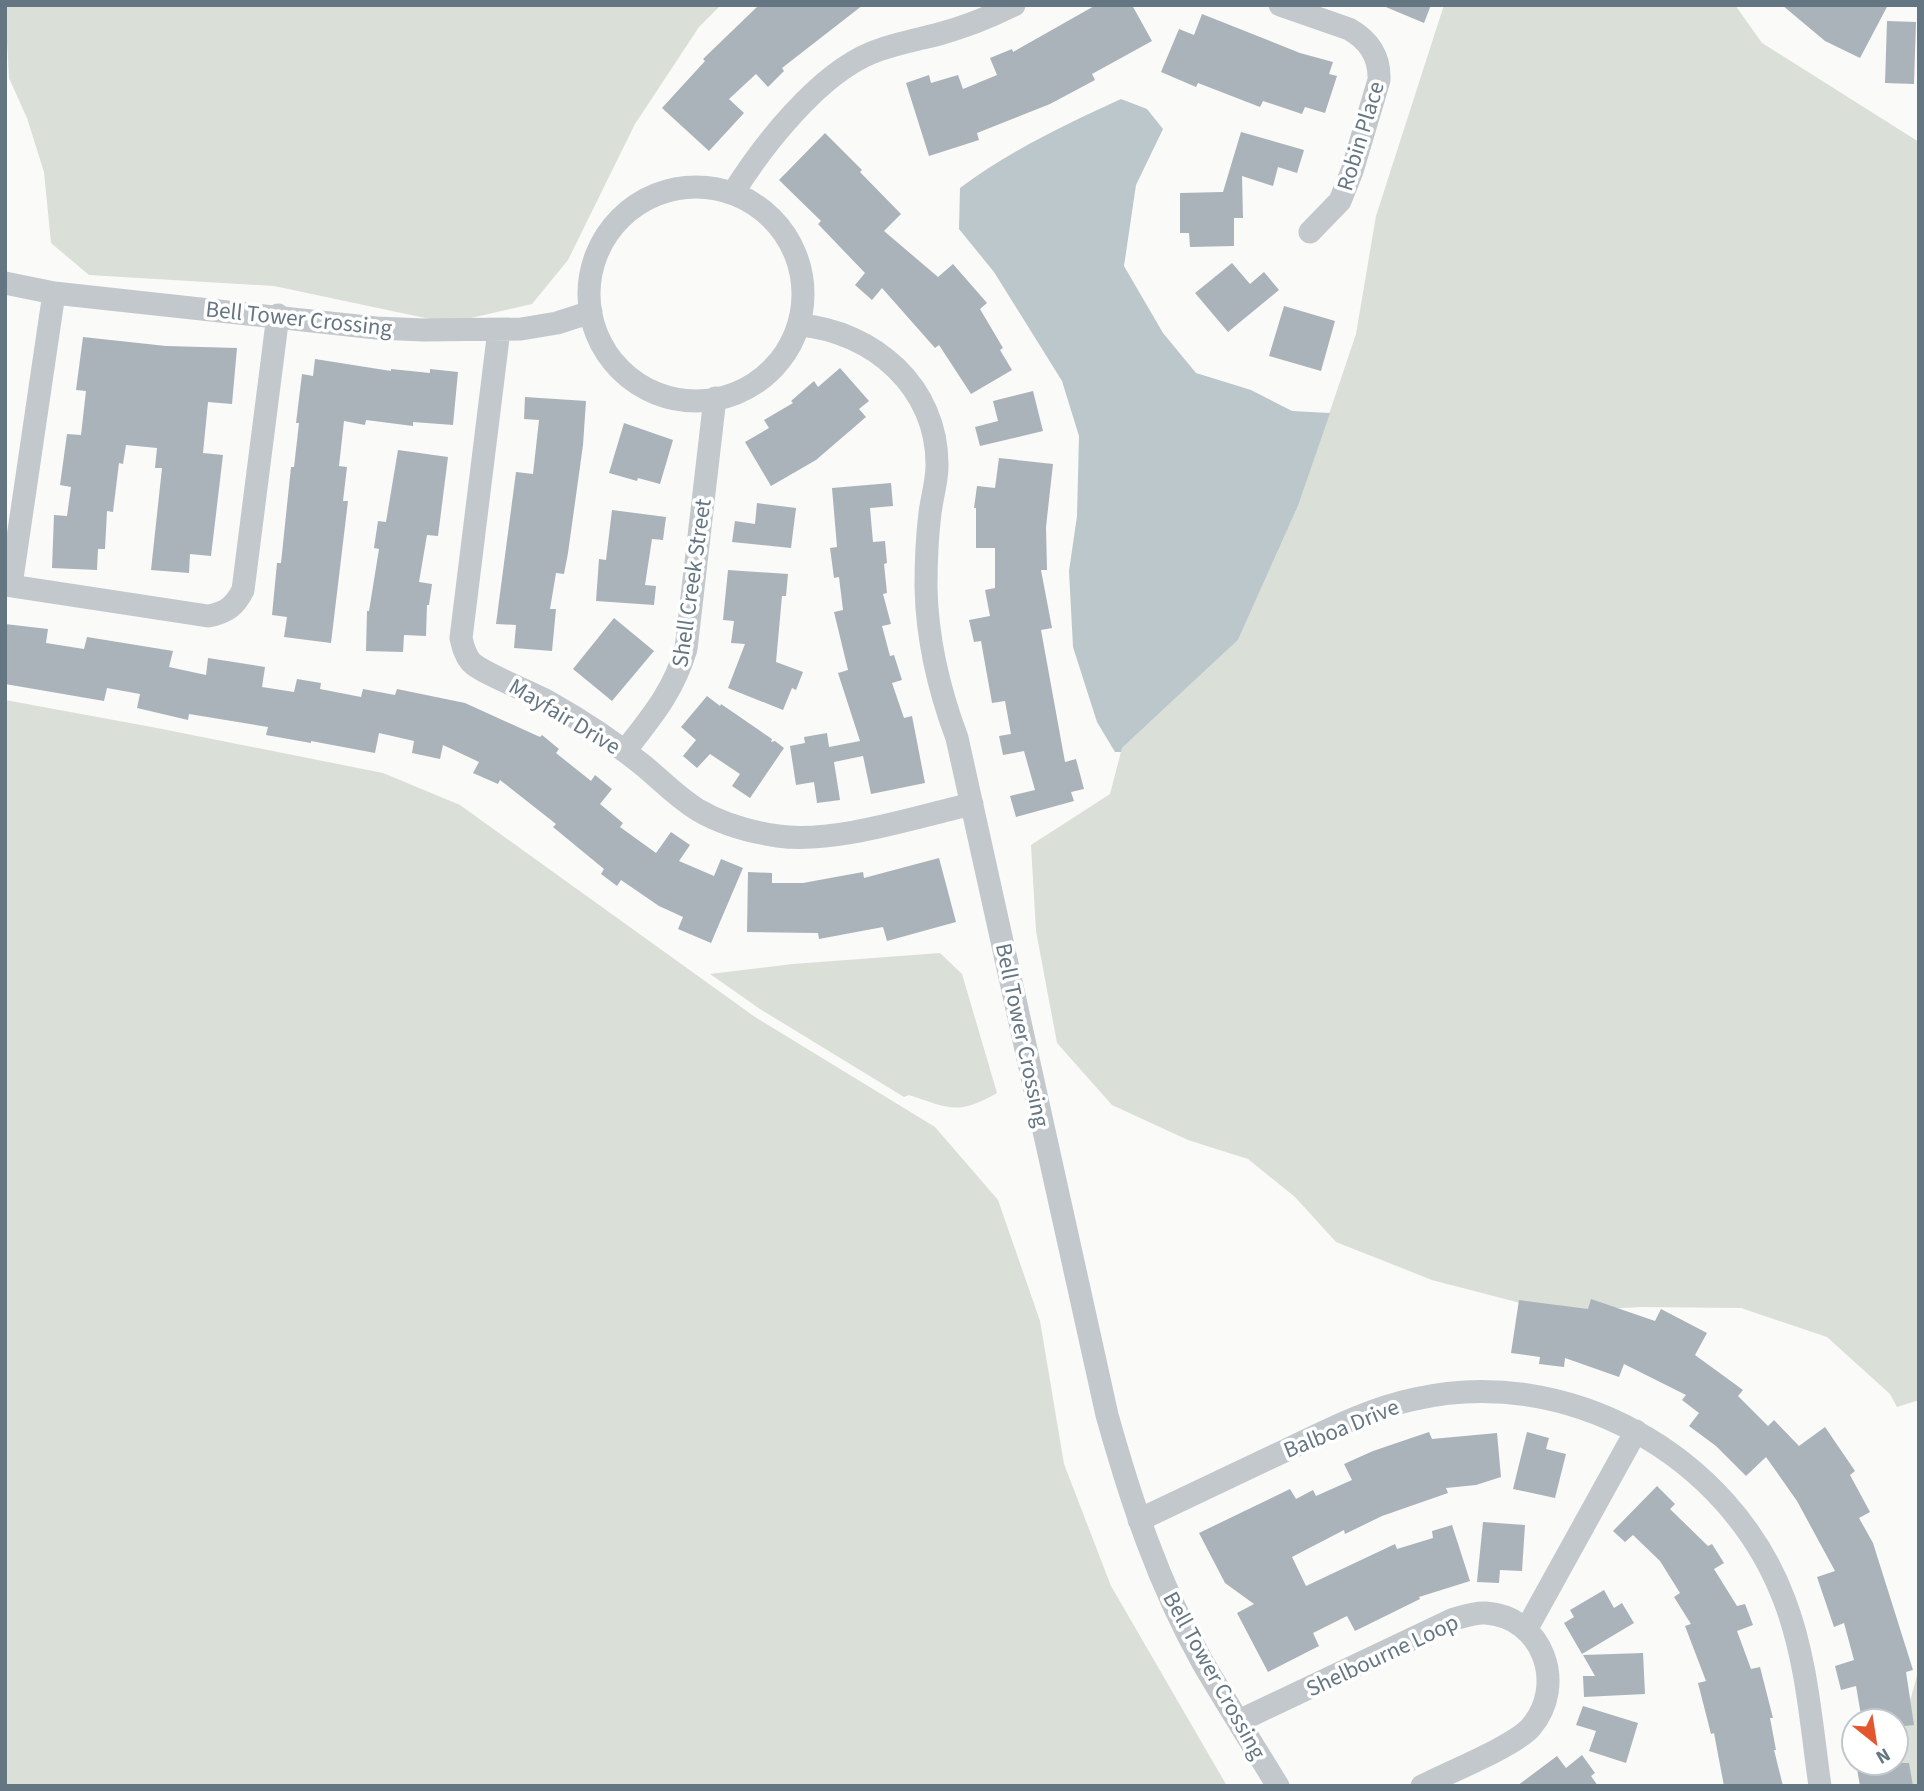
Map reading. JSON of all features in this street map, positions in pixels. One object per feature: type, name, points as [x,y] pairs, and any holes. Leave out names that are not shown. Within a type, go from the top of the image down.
[{"type":"street","points":[[733,193],[771,139],[819,89],[851,63],[887,47],[965,26],[1014,5]]},
{"type":"street","name":"Robin Place","points":[[1280,5],[1358,34],[1372,50],[1380,71],[1352,171],[1340,201],[1310,232]]},
{"type":"street","points":[[706,187],[733,193],[766,213],[788,238],[800,272],[802,299],[799,325],[782,357],[771,370],[742,390],[715,398],[691,401],[673,398],[641,386],[627,376],[605,350],[597,334],[591,312],[590,284],[598,251],[616,222],[642,201],[673,189],[706,187]]},
{"type":"street","name":"Bell Tower Crossing","points":[[5,283],[54,293],[278,315],[376,328],[499,330],[557,323],[591,312]]},
{"type":"street","points":[[54,293],[8,585],[208,616],[230,609],[243,590],[278,315]]},
{"type":"street","name":"Bell Tower Crossing","points":[[799,325],[836,332],[881,354],[900,371],[927,410],[936,444],[937,468],[926,566],[928,617],[935,666],[957,738],[1107,1415],[1139,1520],[1176,1609],[1203,1662],[1278,1786]]},
{"type":"street","name":"Mayfair Drive","points":[[499,330],[461,638],[463,650],[478,668],[571,714],[625,751],[680,798],[698,810],[738,828],[803,838],[825,836],[972,804]]},
{"type":"street","name":"Shell Creek Street","points":[[625,751],[665,698],[678,675],[685,649],[715,398]]},
{"type":"street","name":"Balboa Drive","points":[[1139,1520],[1369,1413],[1416,1398],[1488,1391],[1537,1396],[1584,1408],[1636,1432],[1698,1475],[1728,1506],[1766,1560],[1784,1598],[1797,1638],[1820,1786]]},
{"type":"street","points":[[1422,1786],[1525,1734],[1532,1726],[1547,1698],[1549,1676],[1544,1655],[1526,1630],[1636,1432]]},
{"type":"street","name":"Shelbourne Loop","points":[[1239,1721],[1454,1619],[1486,1613],[1516,1623],[1526,1630]]},
{"type":"shaded area","points":[[5,5],[721,5],[699,27],[635,124],[568,260],[532,304],[449,323],[274,286],[89,275],[51,243],[44,172],[27,118],[9,78]]},
{"type":"shaded area","points":[[1444,5],[1735,5],[1762,43],[1919,142],[1919,1400],[1897,1407],[1890,1394],[1827,1337],[1741,1308],[1641,1307],[1555,1312],[1432,1280],[1336,1242],[1295,1197],[1248,1159],[1188,1140],[1112,1105],[1057,1043],[1036,931],[1031,845],[1110,794],[1122,748],[1238,640],[1298,506],[1356,334],[1376,216]]},
{"type":"shaded area","points":[[1121,99],[1147,109],[1163,129],[1136,185],[1124,266],[1163,333],[1196,373],[1251,390],[1292,411],[1330,413],[1298,506],[1238,640],[1122,748],[1121,752],[1115,752],[1097,722],[1073,647],[1069,571],[1077,516],[1079,436],[1062,381],[994,272],[959,229],[960,188],[1038,139]]},
{"type":"shaded area","points":[[5,700],[383,773],[460,805],[755,1017],[935,1127],[998,1200],[1040,1321],[1064,1464],[1111,1586],[1227,1786],[5,1786]]},
{"type":"shaded area","points":[[940,953],[962,974],[997,1093],[962,1107],[944,1106],[909,1095],[904,1097],[760,1009],[710,974],[793,964]]},
{"type":"shaded area","points":[[1919,1668],[1919,1786],[1905,1786],[1904,1777],[1910,1777],[1909,1707]]},
{"type":"building","points":[[759,5],[863,5],[782,68],[784,71],[768,87],[756,74],[729,99],[744,113],[709,151],[662,108],[705,61],[703,59]]},
{"type":"building","points":[[1096,5],[1132,5],[1152,41],[1092,74],[1095,80],[1050,104],[977,133],[979,140],[929,156],[906,83],[929,75],[931,83],[958,75],[963,89],[997,75],[990,58],[1012,49],[1013,52]]},
{"type":"building","points":[[1381,5],[1431,5],[1424,23]]},
{"type":"building","points":[[1782,5],[1888,5],[1860,58],[1825,41]]},
{"type":"building","points":[[1202,14],[1300,53],[1333,62],[1329,74],[1337,76],[1325,113],[1305,107],[1302,114],[1263,101],[1260,107],[1198,83],[1196,87],[1161,72],[1179,29],[1194,35]]},
{"type":"building","points":[[1887,21],[1916,22],[1914,84],[1885,83]]},
{"type":"building","points":[[1241,132],[1304,150],[1297,173],[1278,167],[1273,186],[1242,176],[1243,218],[1234,218],[1234,246],[1190,247],[1189,233],[1180,233],[1180,193],[1223,192]]},
{"type":"building","points":[[825,133],[901,214],[884,231],[938,277],[953,264],[987,303],[980,309],[1003,348],[1000,350],[1012,370],[971,394],[939,345],[935,348],[882,288],[872,300],[855,285],[865,273],[818,224],[821,221],[779,180]]},
{"type":"building","points":[[1232,263],[1250,284],[1264,272],[1279,290],[1228,332],[1195,293]]},
{"type":"building","points":[[1284,306],[1335,321],[1321,371],[1269,356]]},
{"type":"building","points":[[83,337],[166,346],[237,348],[232,404],[208,402],[203,453],[223,455],[211,556],[190,554],[189,573],[151,570],[162,468],[155,468],[157,448],[126,445],[123,464],[119,463],[113,512],[107,511],[105,549],[98,549],[97,570],[52,568],[54,515],[67,516],[71,487],[60,485],[67,434],[81,435],[86,391],[76,390]]},
{"type":"building","points":[[315,359],[391,371],[430,373],[430,369],[458,372],[453,425],[413,422],[413,426],[366,420],[365,425],[344,421],[339,466],[347,467],[343,501],[348,501],[331,643],[284,637],[287,617],[272,615],[277,563],[281,563],[291,467],[294,467],[302,374],[313,376]]},
{"type":"building","points":[[840,368],[869,401],[859,409],[866,417],[816,460],[771,486],[745,442],[769,428],[764,420],[793,403],[791,401],[814,381],[818,387]]},
{"type":"building","points":[[1033,391],[1043,431],[980,446],[975,427],[998,421],[993,401]]},
{"type":"building","points":[[525,397],[586,401],[583,445],[568,553],[564,574],[556,573],[550,609],[556,609],[552,651],[514,648],[516,625],[496,624],[516,472],[533,474],[539,420],[524,419]]},
{"type":"building","points":[[624,423],[673,440],[660,484],[609,473]]},
{"type":"building","points":[[398,450],[448,457],[438,536],[427,535],[419,582],[432,584],[427,605],[426,636],[404,635],[403,652],[366,651],[367,611],[379,549],[374,548],[378,521],[386,522]]},
{"type":"building","points":[[999,458],[1053,464],[1046,527],[1047,570],[1041,570],[1052,628],[1041,630],[1065,762],[1076,759],[1084,789],[1071,792],[1074,801],[1016,817],[1010,796],[1035,790],[1024,751],[1003,755],[999,736],[1011,734],[1005,701],[992,703],[981,641],[974,642],[969,620],[990,616],[985,590],[995,588],[995,548],[976,548],[974,508],[977,486],[995,488]]},
{"type":"building","points":[[891,483],[893,506],[870,508],[873,542],[885,541],[887,593],[883,594],[891,624],[882,626],[890,656],[894,655],[902,680],[892,683],[904,718],[912,716],[925,783],[871,794],[863,756],[834,762],[840,800],[817,803],[814,782],[796,785],[790,746],[805,743],[804,737],[827,733],[829,747],[860,741],[838,673],[848,670],[834,612],[843,610],[839,577],[834,578],[830,548],[837,547],[832,488]]},
{"type":"building","points":[[757,503],[796,508],[791,548],[732,542],[735,521],[755,524]]},
{"type":"building","points":[[612,510],[666,517],[663,540],[652,539],[645,585],[656,586],[654,605],[596,601],[599,559],[606,560]]},
{"type":"building","points":[[728,570],[788,574],[786,596],[782,596],[776,662],[803,672],[796,690],[792,688],[783,710],[728,688],[745,644],[731,643],[734,621],[723,620]]},
{"type":"building","points":[[614,618],[654,651],[612,701],[573,669]]},
{"type":"building","points":[[5,624],[48,629],[46,643],[84,649],[87,637],[173,651],[169,667],[206,675],[208,658],[265,667],[262,687],[294,692],[297,679],[321,683],[320,689],[361,697],[363,689],[395,695],[397,689],[465,703],[540,737],[542,735],[559,749],[556,753],[591,781],[595,775],[612,789],[600,804],[623,823],[620,827],[656,853],[671,832],[690,845],[679,861],[714,876],[721,859],[743,868],[711,943],[678,929],[683,917],[659,906],[621,880],[617,886],[601,874],[604,869],[553,827],[556,824],[500,780],[498,784],[473,773],[479,762],[443,745],[440,759],[412,753],[414,741],[379,733],[375,753],[266,735],[268,727],[189,714],[188,720],[137,708],[140,694],[107,688],[104,701],[5,684]]},
{"type":"building","points":[[707,696],[772,739],[771,742],[775,741],[784,748],[750,798],[732,786],[740,774],[710,754],[697,768],[683,756],[696,740],[681,727]]},
{"type":"building","points":[[939,858],[956,922],[887,941],[883,927],[819,939],[818,933],[747,932],[748,872],[772,873],[772,883],[803,883],[863,872],[864,878]]},
{"type":"building","points":[[1591,1299],[1655,1321],[1661,1309],[1707,1333],[1695,1355],[1743,1390],[1738,1396],[1768,1426],[1774,1420],[1799,1446],[1825,1427],[1855,1471],[1850,1475],[1870,1512],[1859,1518],[1873,1543],[1913,1670],[1906,1672],[1914,1725],[1910,1725],[1910,1707],[1860,1707],[1856,1686],[1841,1690],[1835,1666],[1854,1660],[1844,1623],[1834,1627],[1817,1577],[1835,1571],[1797,1501],[1766,1457],[1746,1476],[1716,1446],[1689,1426],[1699,1413],[1682,1400],[1686,1395],[1624,1364],[1619,1377],[1565,1358],[1564,1367],[1539,1364],[1540,1357],[1511,1353],[1519,1300],[1588,1309]]},
{"type":"building","points":[[1429,1432],[1432,1439],[1497,1433],[1501,1477],[1476,1485],[1446,1488],[1448,1493],[1382,1516],[1345,1534],[1344,1530],[1292,1557],[1306,1586],[1395,1544],[1397,1549],[1433,1538],[1432,1531],[1452,1525],[1470,1581],[1419,1597],[1420,1599],[1355,1631],[1347,1616],[1313,1633],[1319,1646],[1268,1672],[1237,1613],[1254,1604],[1225,1583],[1199,1533],[1290,1489],[1296,1499],[1313,1490],[1316,1496],[1352,1480],[1344,1464]]},
{"type":"building","points":[[1527,1432],[1549,1438],[1546,1449],[1566,1454],[1555,1498],[1513,1489]]},
{"type":"building","points":[[1657,1486],[1675,1504],[1670,1509],[1708,1546],[1712,1544],[1724,1563],[1714,1569],[1737,1606],[1745,1604],[1753,1625],[1737,1631],[1751,1669],[1760,1667],[1773,1718],[1770,1718],[1774,1750],[1783,1786],[1724,1786],[1714,1733],[1711,1734],[1698,1683],[1706,1681],[1685,1626],[1691,1624],[1674,1597],[1680,1593],[1660,1561],[1633,1535],[1625,1542],[1613,1531]]},
{"type":"building","points":[[1483,1522],[1525,1525],[1522,1571],[1500,1570],[1499,1583],[1477,1582]]},
{"type":"building","points":[[1604,1590],[1614,1608],[1622,1603],[1634,1623],[1582,1654],[1564,1623],[1574,1617],[1570,1610]]},
{"type":"building","points":[[1643,1653],[1645,1694],[1584,1697],[1583,1676],[1595,1676],[1583,1655]]},
{"type":"building","points":[[1583,1706],[1638,1723],[1626,1763],[1589,1751],[1596,1731],[1576,1725]]},
{"type":"building","points":[[1582,1755],[1595,1773],[1591,1776],[1598,1786],[1517,1786],[1557,1756],[1566,1768]]},
{"type":"building","points":[[1910,1769],[1913,1786],[1860,1786],[1858,1777],[1910,1777]]}]
